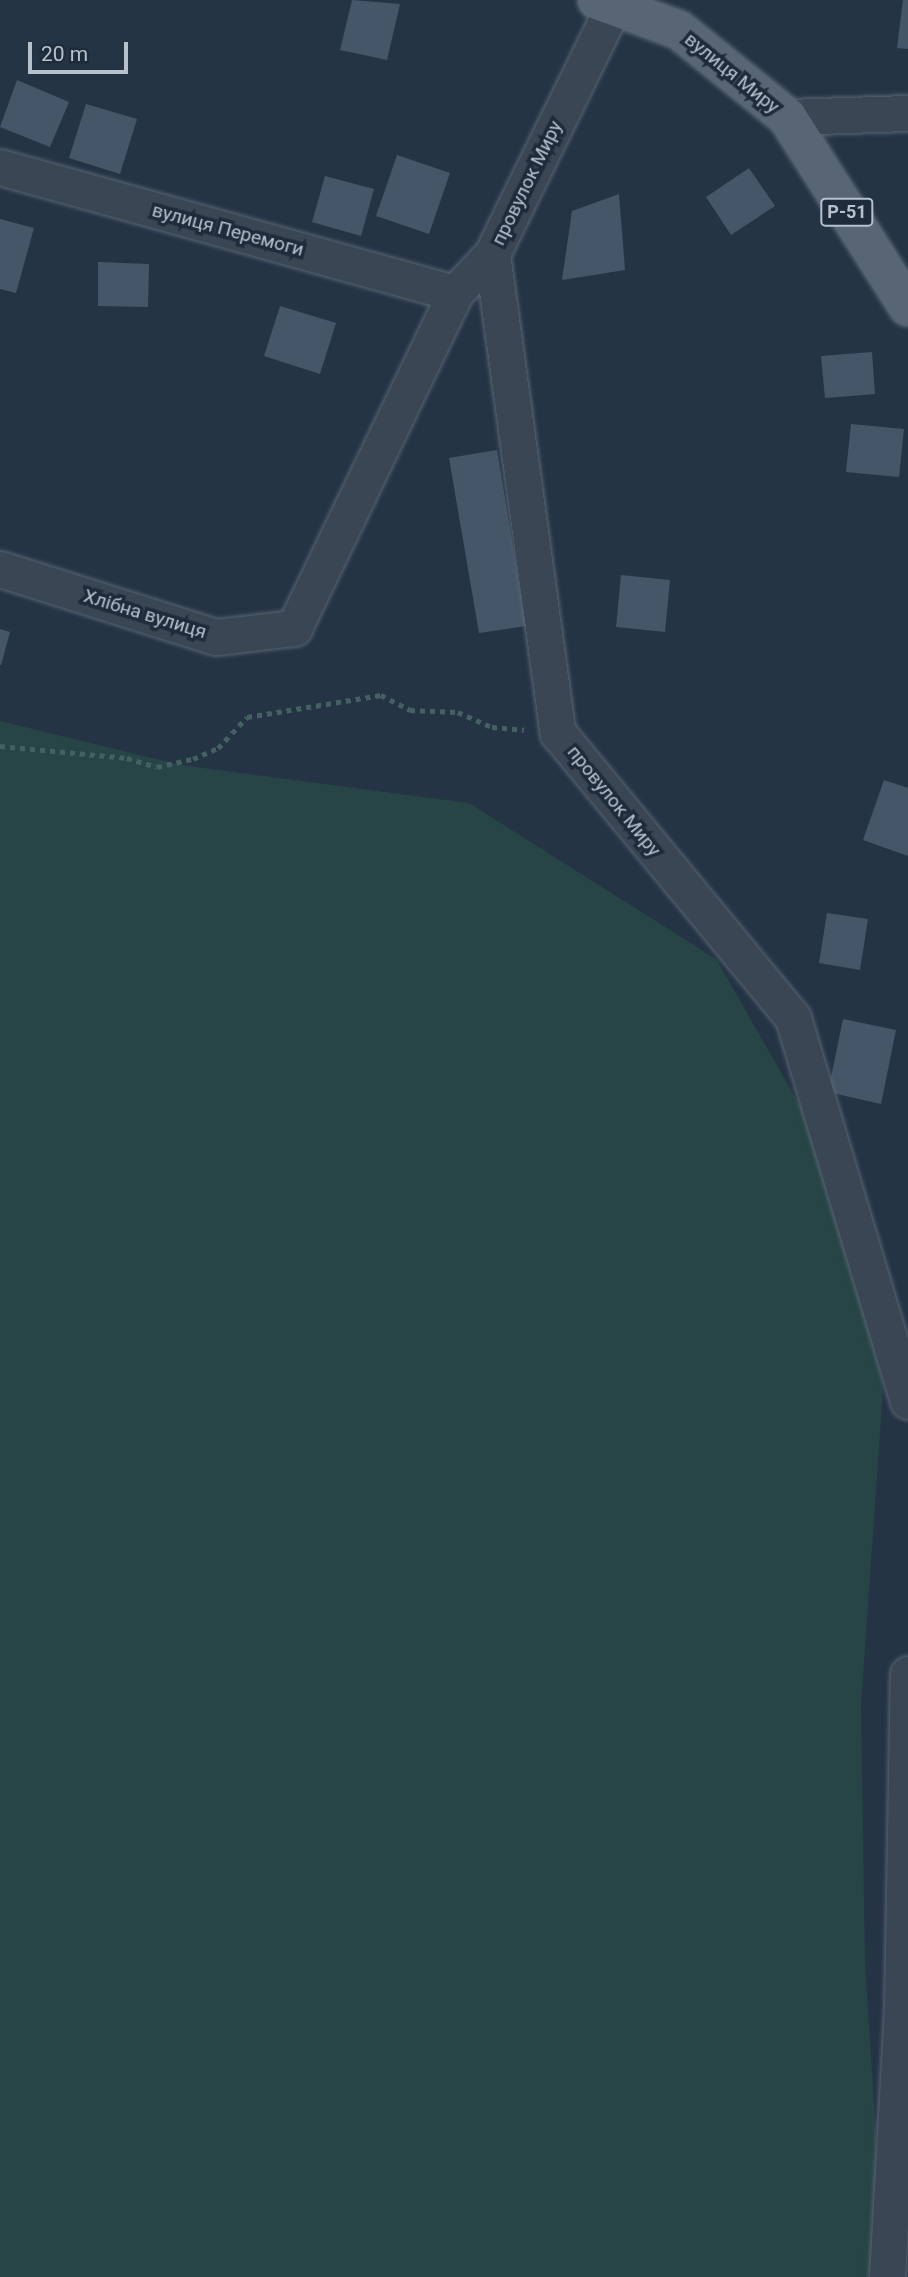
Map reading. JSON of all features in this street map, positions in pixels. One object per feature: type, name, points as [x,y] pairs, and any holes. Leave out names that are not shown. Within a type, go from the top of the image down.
[{"type":"main road","name":"вулиця Миру","points":[[606,3],[679,30],[787,117]]},
{"type":"main road","name":"Р-51","points":[[787,117],[908,307]]},
{"type":"street","name":"провулок Миру","points":[[606,3],[492,254],[558,733],[793,1018],[908,1401]]},
{"type":"street","points":[[787,117],[908,113]]},
{"type":"street","name":"вулиця Перемоги","points":[[0,167],[455,293]]},
{"type":"street","points":[[455,293],[492,254]]},
{"type":"street","name":"Хлібна вулиця","points":[[0,569],[216,636],[294,628],[455,293]]},
{"type":"street","points":[[887,2277],[902,2008],[908,1674]]},
{"type":"path","points":[[0,746],[127,758],[157,767],[193,759],[218,748],[247,717],[382,695],[410,710],[458,712],[492,727],[558,733]]},
{"type":"green space","points":[[0,721],[181,765],[469,803],[716,959],[848,1189],[883,1390],[861,1705],[865,1964],[883,2240],[868,2277],[0,2277]]},
{"type":"building","points":[[352,0],[400,4],[387,60],[340,50]]},
{"type":"building","points":[[903,0],[908,0],[908,49],[897,48]]},
{"type":"building","points":[[17,80],[69,102],[50,147],[0,127]]},
{"type":"building","points":[[86,104],[137,119],[120,174],[69,158]]},
{"type":"building","points":[[397,155],[450,173],[429,234],[376,216]]},
{"type":"building","points":[[749,168],[775,206],[731,235],[706,197]]},
{"type":"building","points":[[325,176],[374,189],[361,236],[312,222]]},
{"type":"building","points":[[619,194],[625,270],[562,280],[572,211]]},
{"type":"building","points":[[0,219],[34,228],[16,293],[0,289]]},
{"type":"building","points":[[98,262],[149,264],[148,307],[98,306]]},
{"type":"building","points":[[280,306],[336,323],[320,374],[264,356]]},
{"type":"building","points":[[872,352],[875,394],[825,398],[821,356]]},
{"type":"building","points":[[851,424],[904,429],[899,477],[846,472]]},
{"type":"building","points":[[497,450],[526,626],[479,633],[449,458]]},
{"type":"building","points":[[621,575],[670,580],[665,632],[616,627]]},
{"type":"building","points":[[0,629],[10,632],[1,665],[0,665]]},
{"type":"building","points":[[884,780],[908,788],[908,856],[863,840]]},
{"type":"building","points":[[827,913],[868,919],[860,970],[819,963]]},
{"type":"building","points":[[843,1019],[896,1030],[881,1104],[828,1092]]}]
